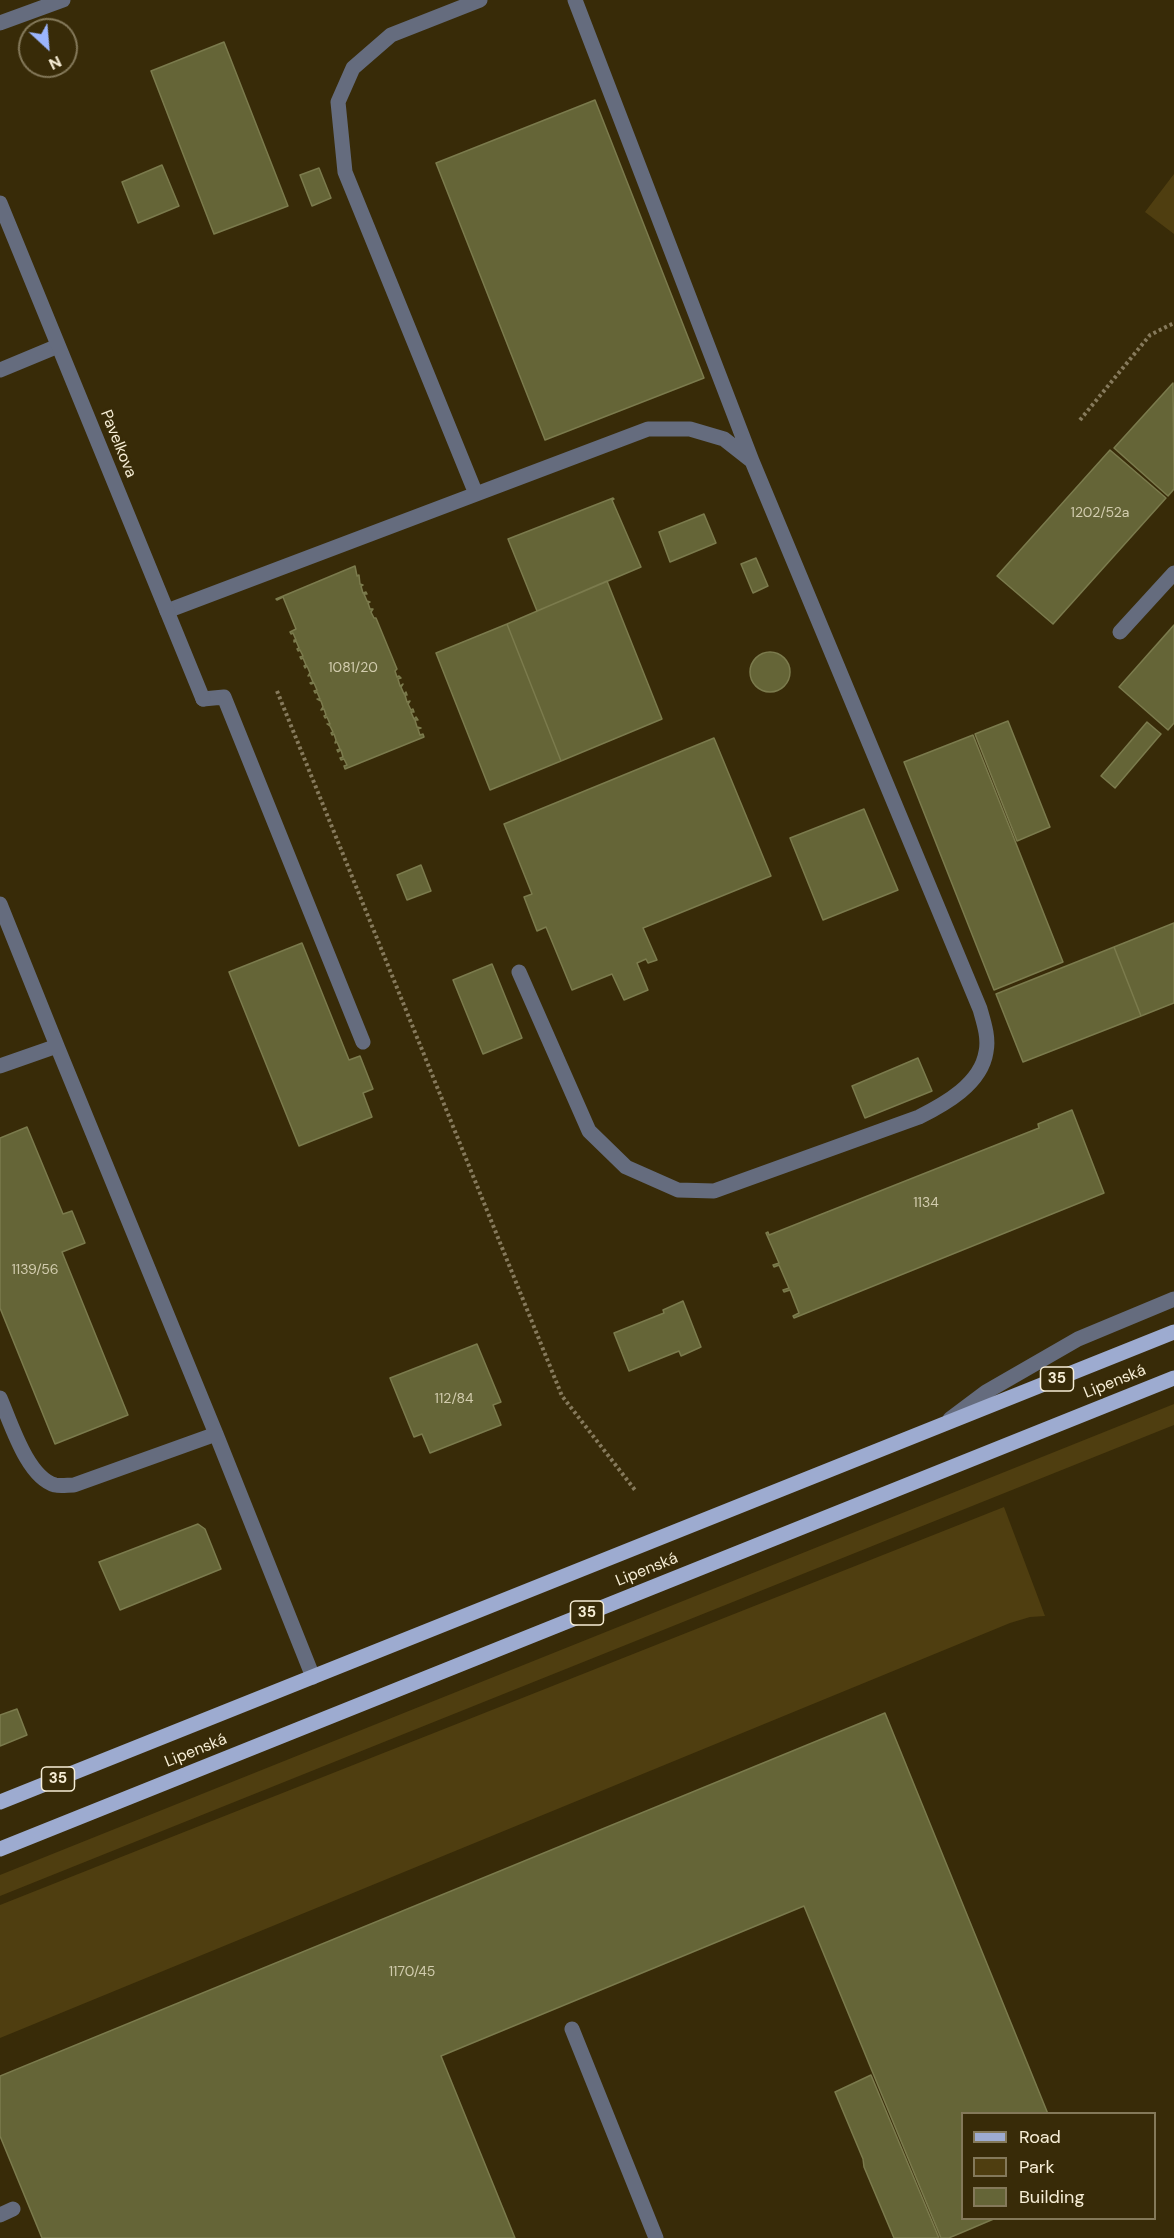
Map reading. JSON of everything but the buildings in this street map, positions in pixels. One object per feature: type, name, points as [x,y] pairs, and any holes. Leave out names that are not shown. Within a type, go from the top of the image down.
[{"type":"main road","name":"Lipenská","points":[[0,1802],[1174,1332]]},
{"type":"main road","name":"Lipenská","points":[[0,1849],[1174,1378]]},
{"type":"street","points":[[0,23],[63,0]]},
{"type":"street","points":[[476,494],[345,172],[338,102],[353,68],[391,35],[480,0]]},
{"type":"street","points":[[519,972],[589,1131],[626,1167],[678,1190],[714,1191],[920,1117],[945,1104],[967,1085],[979,1070],[986,1053],[986,1032],[980,1009],[752,460],[575,0]]},
{"type":"street","name":"Pavelkova","points":[[0,203],[203,699],[224,697],[363,1042]]},
{"type":"street","points":[[0,370],[58,346]]},
{"type":"street","points":[[167,611],[648,429],[690,429],[724,439],[752,460]]},
{"type":"street","points":[[1120,632],[1174,573]]},
{"type":"street","points":[[0,904],[313,1677]]},
{"type":"street","points":[[0,1066],[57,1046]]},
{"type":"street","points":[[941,1426],[986,1392],[1047,1355],[1078,1339],[1174,1299]]},
{"type":"street","points":[[0,1398],[30,1465],[40,1478],[55,1485],[74,1485],[216,1434]]},
{"type":"street","points":[[573,2030],[656,2238]]},
{"type":"path","points":[[1080,420],[1150,335],[1174,322]]},
{"type":"path","points":[[277,691],[562,1396],[635,1490]]},
{"type":"green space","points":[[1174,174],[1174,234],[1145,212]]},
{"type":"green space","points":[[1174,1404],[1174,1425],[0,1896],[0,1875]]},
{"type":"green space","points":[[1004,1507],[1045,1616],[1030,1617],[1010,1623],[0,2038],[0,1905]]}]
